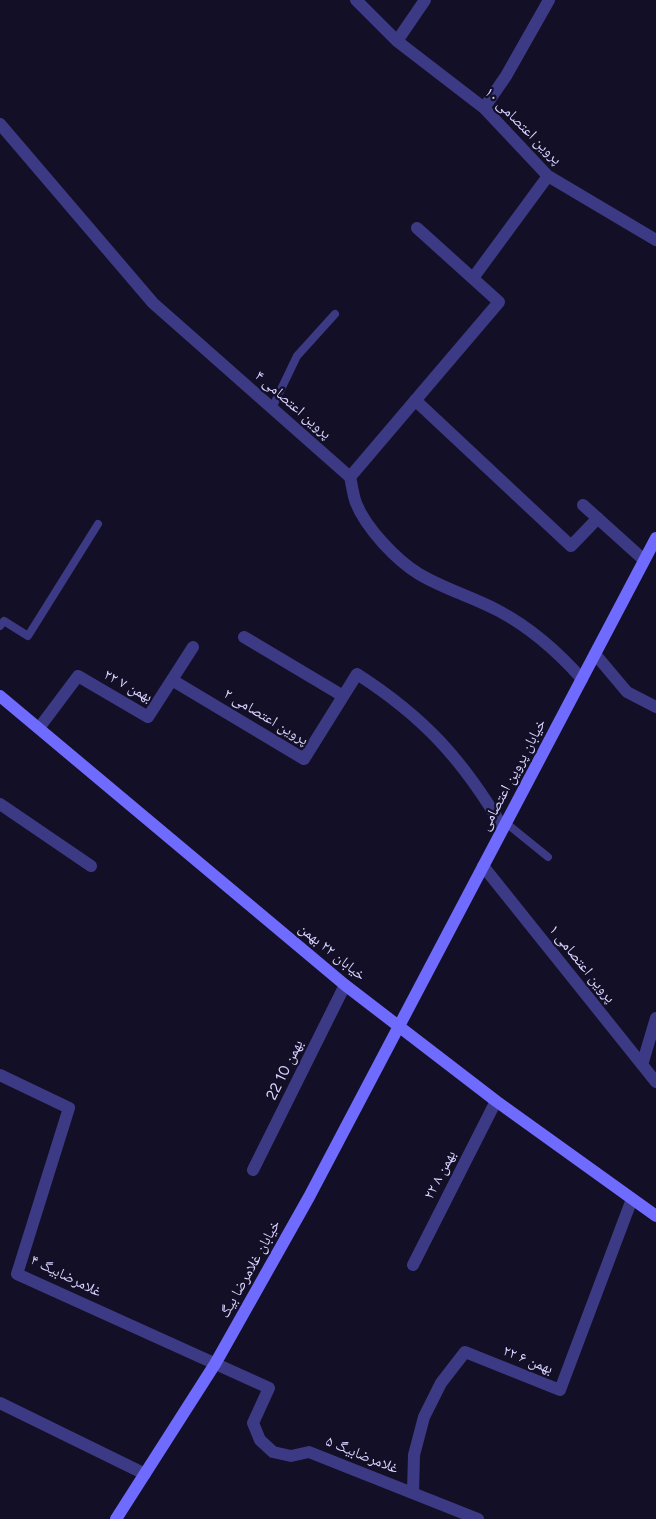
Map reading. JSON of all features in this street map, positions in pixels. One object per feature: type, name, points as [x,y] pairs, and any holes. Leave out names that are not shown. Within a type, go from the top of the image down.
[{"type":"street","name":"پروین اعتصامی ۱۰","points":[[356,0],[397,41],[484,108],[548,176],[656,240]]},
{"type":"street","points":[[397,41],[425,0]]},
{"type":"street","points":[[484,108],[506,76],[549,0]]},
{"type":"street","name":"پروین اعتصامی ۴","points":[[0,124],[153,303],[350,477]]},
{"type":"street","points":[[472,278],[548,176]]},
{"type":"street","points":[[417,228],[500,302],[350,477],[356,503],[373,531],[394,554],[419,574],[499,611],[533,633],[564,659],[582,679]]},
{"type":"street","points":[[415,400],[572,546],[598,518]]},
{"type":"street","points":[[583,505],[644,560]]},
{"type":"street","name":"خیابان پروین اعتصامی","points":[[399,1027],[656,538]]},
{"type":"street","points":[[244,637],[343,696]]},
{"type":"street","name":"۲۲ بهمن ۷","points":[[39,728],[78,676],[148,718],[193,647]]},
{"type":"street","points":[[595,654],[627,692],[656,708]]},
{"type":"street","name":"پروین اعتصامی ۲","points":[[172,680],[304,759],[357,674],[382,690],[438,738],[463,766],[504,826]]},
{"type":"street","name":"خیابان ۲۲ بهمن","points":[[0,696],[399,1027],[496,1101],[656,1216]]},
{"type":"street","points":[[0,804],[91,866]]},
{"type":"street","name":"پروین اعتصامی ۱","points":[[483,866],[656,1082]]},
{"type":"street","name":"22 بهمن 10","points":[[253,1170],[345,984]]},
{"type":"street","points":[[642,1065],[656,1018]]},
{"type":"street","name":"خیابان غلامرضا بیگ","points":[[116,1519],[215,1364],[309,1198],[399,1027]]},
{"type":"street","name":"غلامرضابیگ ۴","points":[[0,1075],[69,1108],[17,1274],[215,1364]]},
{"type":"street","name":"۲۲ بهمن ۸","points":[[413,1265],[496,1101]]},
{"type":"street","name":"۲۲ بهمن ۶","points":[[413,1493],[414,1455],[424,1417],[441,1382],[465,1352],[560,1390],[632,1199]]},
{"type":"street","name":"غلامرضابیگ ۵","points":[[215,1364],[269,1388],[253,1422],[260,1440],[273,1452],[291,1456],[309,1452],[478,1519]]},
{"type":"street","points":[[0,1403],[145,1474]]},
{"type":"lane","points":[[272,408],[297,356],[336,314]]},
{"type":"lane","points":[[0,626],[4,621],[28,636],[98,524]]},
{"type":"lane","points":[[504,826],[548,857]]}]
